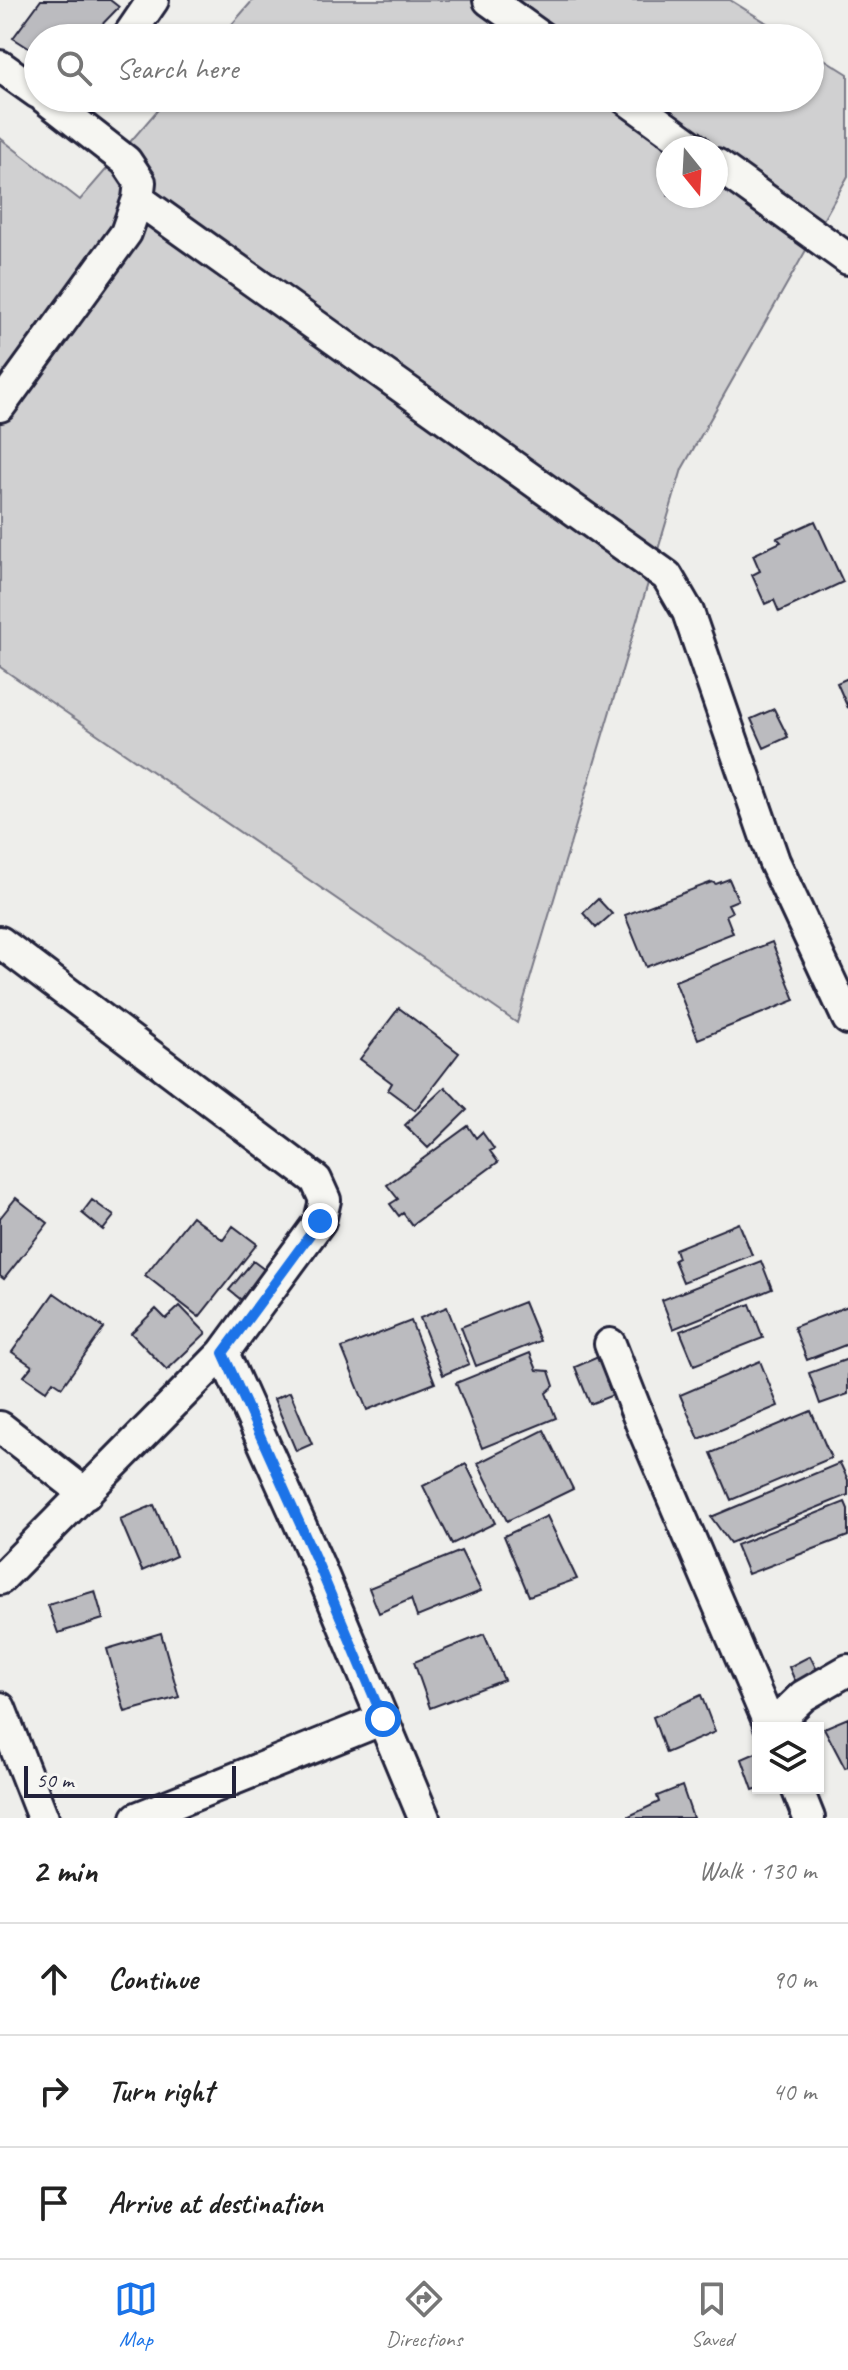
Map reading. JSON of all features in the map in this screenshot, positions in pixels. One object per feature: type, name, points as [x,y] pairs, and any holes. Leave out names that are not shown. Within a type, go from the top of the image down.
[{"type":"street","points":[[137,24],[153,0]]},
{"type":"street","points":[[489,0],[522,24]]},
{"type":"street","points":[[0,66],[24,83]]},
{"type":"street","points":[[0,406],[126,233],[138,199],[140,182],[126,161],[83,112]]},
{"type":"street","points":[[644,112],[677,136]]},
{"type":"street","points":[[728,173],[848,259]]},
{"type":"street","points":[[138,199],[667,576],[688,612],[774,861],[848,1019]]},
{"type":"street","points":[[0,942],[316,1180],[325,1200],[320,1221],[223,1353],[0,1579]]},
{"type":"street","points":[[610,1344],[768,1722]]},
{"type":"street","points":[[223,1353],[318,1564],[424,1818]]},
{"type":"street","points":[[0,1427],[86,1494]]},
{"type":"street","points":[[777,1722],[803,1696],[848,1670]]},
{"type":"street","points":[[0,1708],[43,1818]]},
{"type":"street","points":[[137,1818],[383,1719]]},
{"type":"street","points":[[799,1794],[809,1818]]},
{"type":"shaded area","points":[[253,0],[730,0],[769,24],[232,24]]},
{"type":"shaded area","points":[[824,59],[848,74],[848,176],[682,469],[517,1023],[0,667],[0,138],[80,200],[156,112],[824,112]]},
{"type":"building","points":[[41,0],[110,0],[119,7],[103,24],[24,24],[24,45],[13,38]]},
{"type":"building","points":[[815,521],[843,582],[779,612],[774,600],[765,604],[752,575],[760,571],[753,555],[781,542],[777,538]]},
{"type":"building","points":[[848,678],[848,708],[837,683]]},
{"type":"building","points":[[774,709],[788,737],[764,748],[751,719]]},
{"type":"building","points":[[729,879],[738,900],[728,904],[732,912],[726,915],[733,933],[646,967],[625,915],[712,882],[716,884]]},
{"type":"building","points":[[598,899],[612,914],[596,928],[583,913]]},
{"type":"building","points":[[772,942],[795,1000],[698,1039],[675,981]]},
{"type":"building","points":[[399,1008],[459,1053],[415,1110],[388,1090],[392,1083],[360,1059]]},
{"type":"building","points":[[445,1087],[467,1110],[428,1148],[405,1125]]},
{"type":"building","points":[[468,1126],[476,1138],[482,1132],[494,1149],[490,1151],[498,1162],[412,1225],[403,1213],[399,1216],[390,1204],[398,1199],[387,1185]]},
{"type":"building","points":[[16,1198],[48,1223],[4,1279],[0,1276],[0,1218]]},
{"type":"building","points":[[92,1200],[114,1216],[103,1230],[82,1213]]},
{"type":"building","points":[[192,1216],[223,1240],[233,1226],[257,1244],[199,1317],[145,1275]]},
{"type":"building","points":[[739,1223],[752,1255],[683,1282],[674,1260],[678,1258],[675,1249]]},
{"type":"building","points":[[253,1261],[273,1276],[249,1306],[229,1290]]},
{"type":"building","points":[[761,1261],[772,1289],[673,1329],[662,1300]]},
{"type":"building","points":[[54,1293],[104,1328],[62,1387],[53,1381],[46,1391],[24,1376],[32,1366],[12,1352]]},
{"type":"building","points":[[524,1302],[540,1341],[476,1366],[461,1327]]},
{"type":"building","points":[[750,1304],[763,1338],[694,1365],[680,1331]]},
{"type":"building","points":[[180,1306],[206,1333],[167,1370],[131,1333],[156,1309],[166,1319]]},
{"type":"building","points":[[848,1306],[848,1344],[807,1360],[794,1327]]},
{"type":"building","points":[[447,1307],[469,1364],[443,1375],[420,1318]]},
{"type":"building","points":[[411,1321],[435,1383],[367,1410],[342,1348]]},
{"type":"building","points":[[530,1353],[537,1370],[549,1371],[554,1386],[546,1393],[556,1418],[482,1448],[456,1383]]},
{"type":"building","points":[[598,1357],[613,1395],[590,1404],[575,1367]]},
{"type":"building","points":[[848,1359],[848,1394],[820,1404],[809,1373]]},
{"type":"building","points":[[760,1361],[778,1406],[699,1439],[680,1395]]},
{"type":"building","points":[[290,1392],[312,1444],[296,1451],[274,1399]]},
{"type":"building","points":[[811,1411],[831,1458],[731,1500],[711,1453]]},
{"type":"building","points":[[544,1430],[573,1489],[507,1521],[478,1463]]},
{"type":"building","points":[[840,1463],[848,1480],[848,1495],[730,1543],[711,1517]]},
{"type":"building","points":[[466,1464],[495,1523],[452,1544],[423,1486]]},
{"type":"building","points":[[845,1502],[848,1536],[748,1574],[736,1545]]},
{"type":"building","points":[[154,1505],[176,1556],[142,1571],[120,1519]]},
{"type":"building","points":[[547,1516],[577,1579],[529,1596],[504,1536]]},
{"type":"building","points":[[461,1551],[481,1591],[417,1617],[411,1599],[379,1613],[369,1588]]},
{"type":"building","points":[[95,1591],[103,1619],[58,1633],[48,1605]]},
{"type":"building","points":[[161,1633],[179,1697],[125,1712],[107,1649]]},
{"type":"building","points":[[484,1634],[504,1680],[430,1708],[414,1662]]},
{"type":"building","points":[[810,1656],[818,1672],[795,1681],[789,1667]]},
{"type":"building","points":[[701,1695],[715,1732],[666,1753],[653,1717]]},
{"type":"building","points":[[848,1718],[848,1767],[845,1768],[824,1728]]},
{"type":"building","points":[[752,1755],[752,1787],[742,1759]]},
{"type":"building","points":[[682,1786],[693,1818],[630,1818],[659,1802],[657,1796]]},
{"type":"route","points":[[320,1221],[223,1353],[318,1564],[383,1719]]}]
